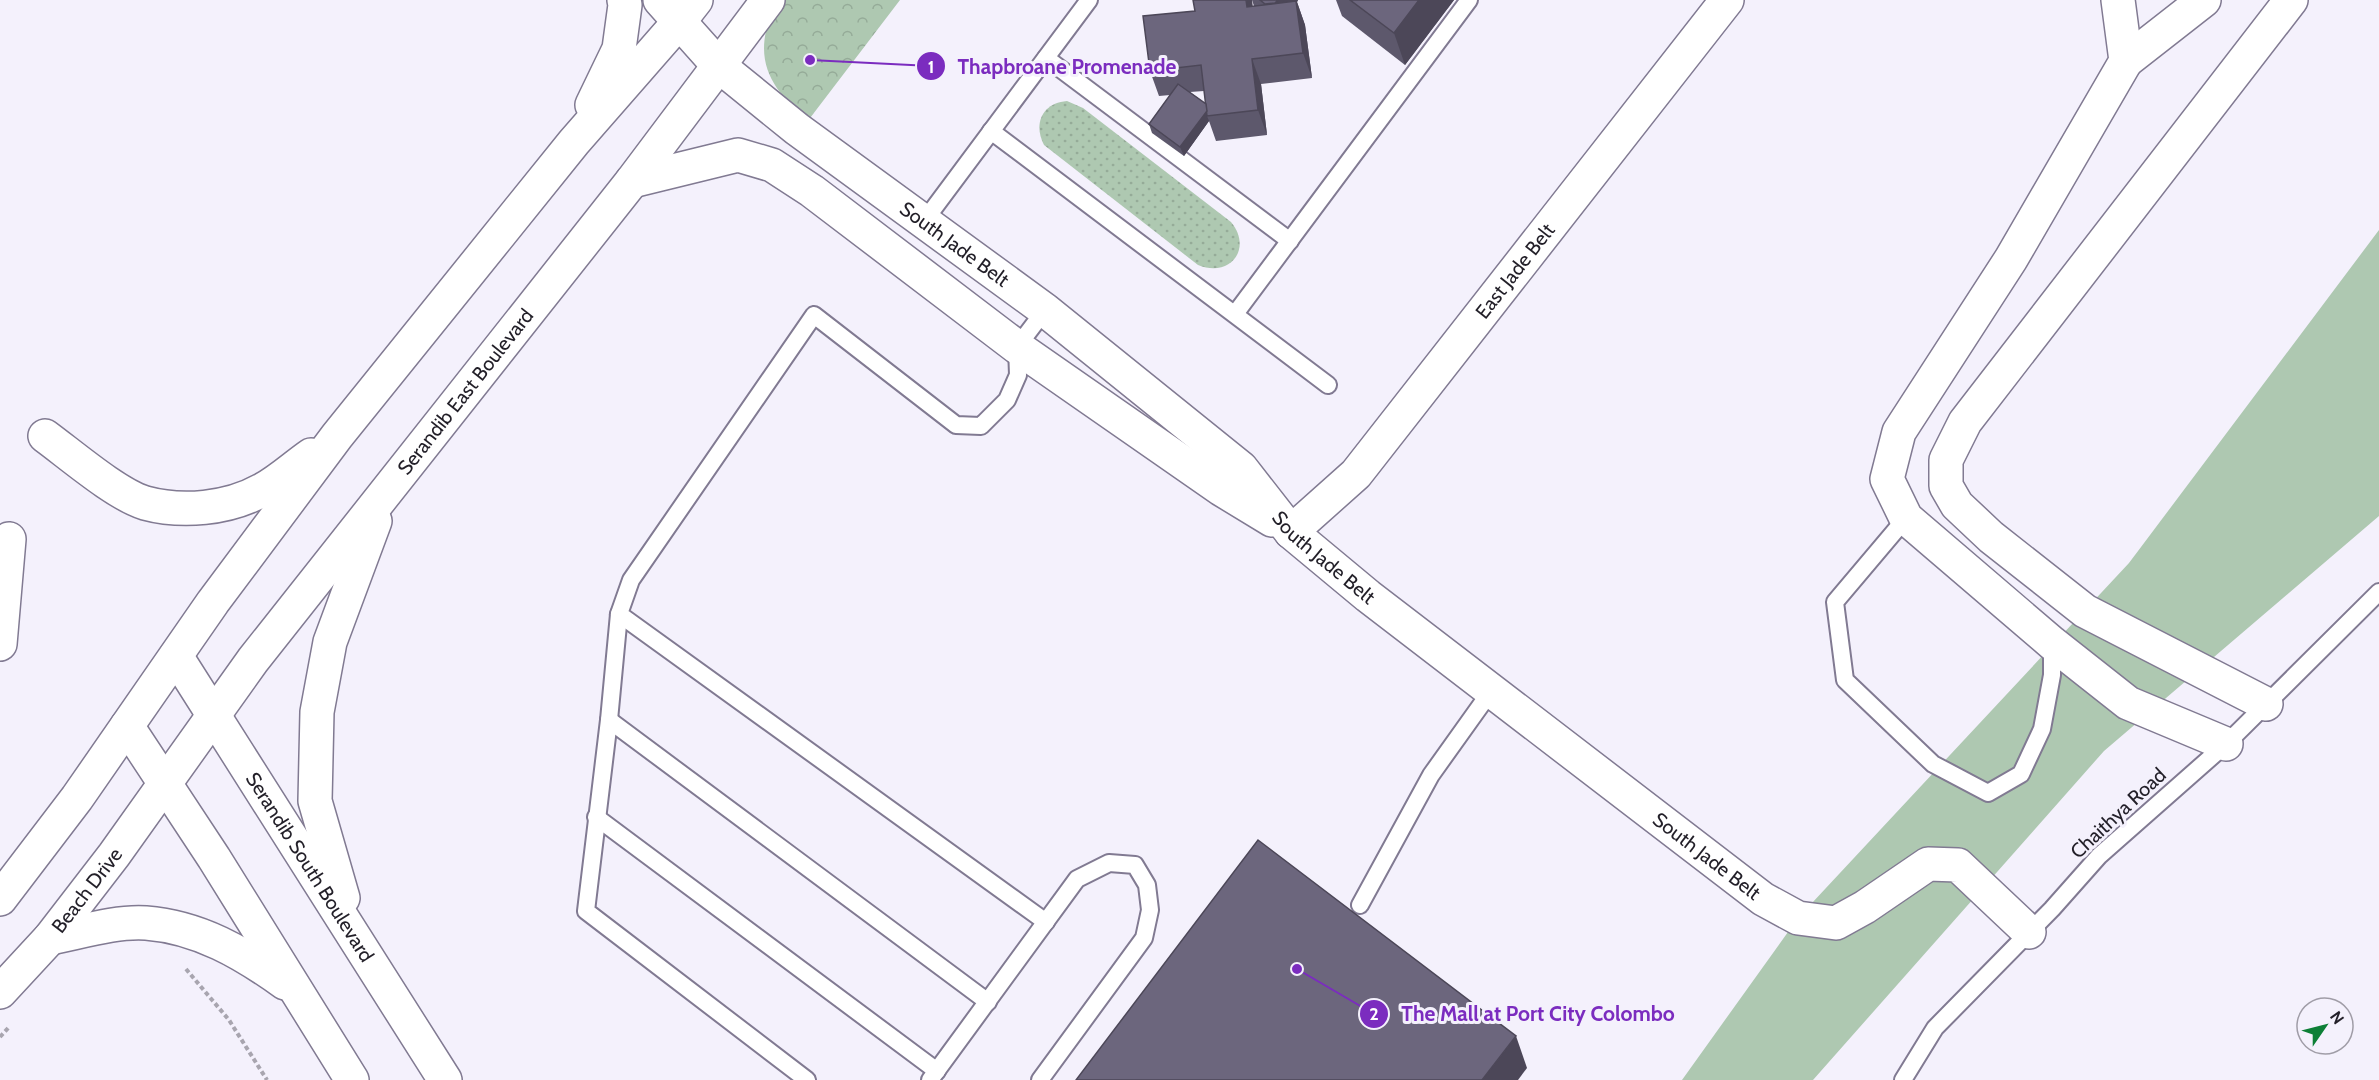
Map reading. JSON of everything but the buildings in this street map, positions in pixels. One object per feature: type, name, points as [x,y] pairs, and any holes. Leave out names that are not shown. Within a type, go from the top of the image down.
[{"type":"street","points":[[574,142],[619,49],[624,0]]},
{"type":"street","name":"Serandib East Boulevard","points":[[164,783],[215,716],[253,660],[632,181],[768,0]]},
{"type":"street","name":"East Jade Belt","points":[[1291,532],[1356,474],[1727,0]]},
{"type":"street","points":[[2118,0],[2126,61]]},
{"type":"street","points":[[2204,0],[2126,61],[2011,260],[1899,432],[1887,479],[1906,518],[2052,643],[2128,703],[2226,744]]},
{"type":"street","points":[[2266,704],[2085,611],[1991,537],[1957,505],[1946,486],[1946,460],[1965,422],[2291,0]]},
{"type":"street","points":[[0,898],[77,798],[176,656],[337,436],[574,142],[678,8]]},
{"type":"street","name":"South Jade Belt","points":[[678,8],[718,65],[797,129],[925,220],[1045,310],[1241,468],[1291,532],[1368,596],[1763,899],[1798,918],[1836,923],[1865,907],[1928,864],[1958,865],[2028,932]]},
{"type":"street","points":[[632,181],[738,155],[772,165],[812,191],[1017,347],[1221,489],[1291,532]]},
{"type":"street","points":[[45,436],[111,484],[144,502],[187,509],[226,504],[262,490],[337,436]]},
{"type":"street","points":[[353,932],[315,801],[317,712],[330,642],[385,494]]},
{"type":"street","points":[[0,644],[9,539]]},
{"type":"street","name":"Serandib South Boulevard","points":[[176,656],[445,1080]]},
{"type":"street","points":[[127,726],[214,858],[352,1080]]},
{"type":"street","name":"Beach Drive","points":[[0,992],[50,938],[114,855],[164,783]]},
{"type":"street","points":[[50,938],[146,923],[204,935],[248,957],[298,993]]},
{"type":"lane","points":[[925,220],[1089,0]]},
{"type":"lane","points":[[1235,314],[1469,0]]},
{"type":"lane","points":[[1046,57],[1290,241]]},
{"type":"lane","points":[[991,131],[1328,385]]},
{"type":"lane","points":[[807,1080],[586,911],[619,614],[631,580],[814,315],[956,425],[981,426],[1007,400],[1018,375],[1017,347],[1045,310]]},
{"type":"lane","points":[[1906,518],[1835,602],[1845,680],[1933,764],[1988,793],[2021,774],[2042,729],[2052,675],[2052,643]]},
{"type":"lane","name":"Chaithya Road","points":[[1903,1080],[1935,1028],[2099,856],[2226,744],[2379,592]]},
{"type":"lane","points":[[619,614],[1046,922]]},
{"type":"lane","points":[[1360,905],[1431,775],[1491,691]]},
{"type":"lane","points":[[609,720],[988,1002]]},
{"type":"lane","points":[[596,817],[934,1075],[1077,879],[1109,863],[1134,865],[1147,885],[1150,910],[1144,938],[1040,1080]]},
{"type":"path","points":[[184,966],[229,1020],[267,1080]]},
{"type":"path","points":[[0,1037],[15,1021]]},
{"type":"green space","points":[[780,0],[900,0],[807,122],[773,82],[765,59],[766,31]]},
{"type":"green space","points":[[1067,101],[1083,108],[1231,222],[1240,242],[1235,258],[1220,268],[1198,265],[1044,145],[1039,130],[1042,116],[1051,106]]},
{"type":"green space","points":[[2379,230],[2379,516],[2104,751],[1813,1080],[1682,1080],[1798,918],[2129,563]]},
{"type":"place","name":"Thapbroane Promenade","points":[[810,60]]},
{"type":"place","name":"The Mall at Port City Colombo","points":[[1297,969]]}]
